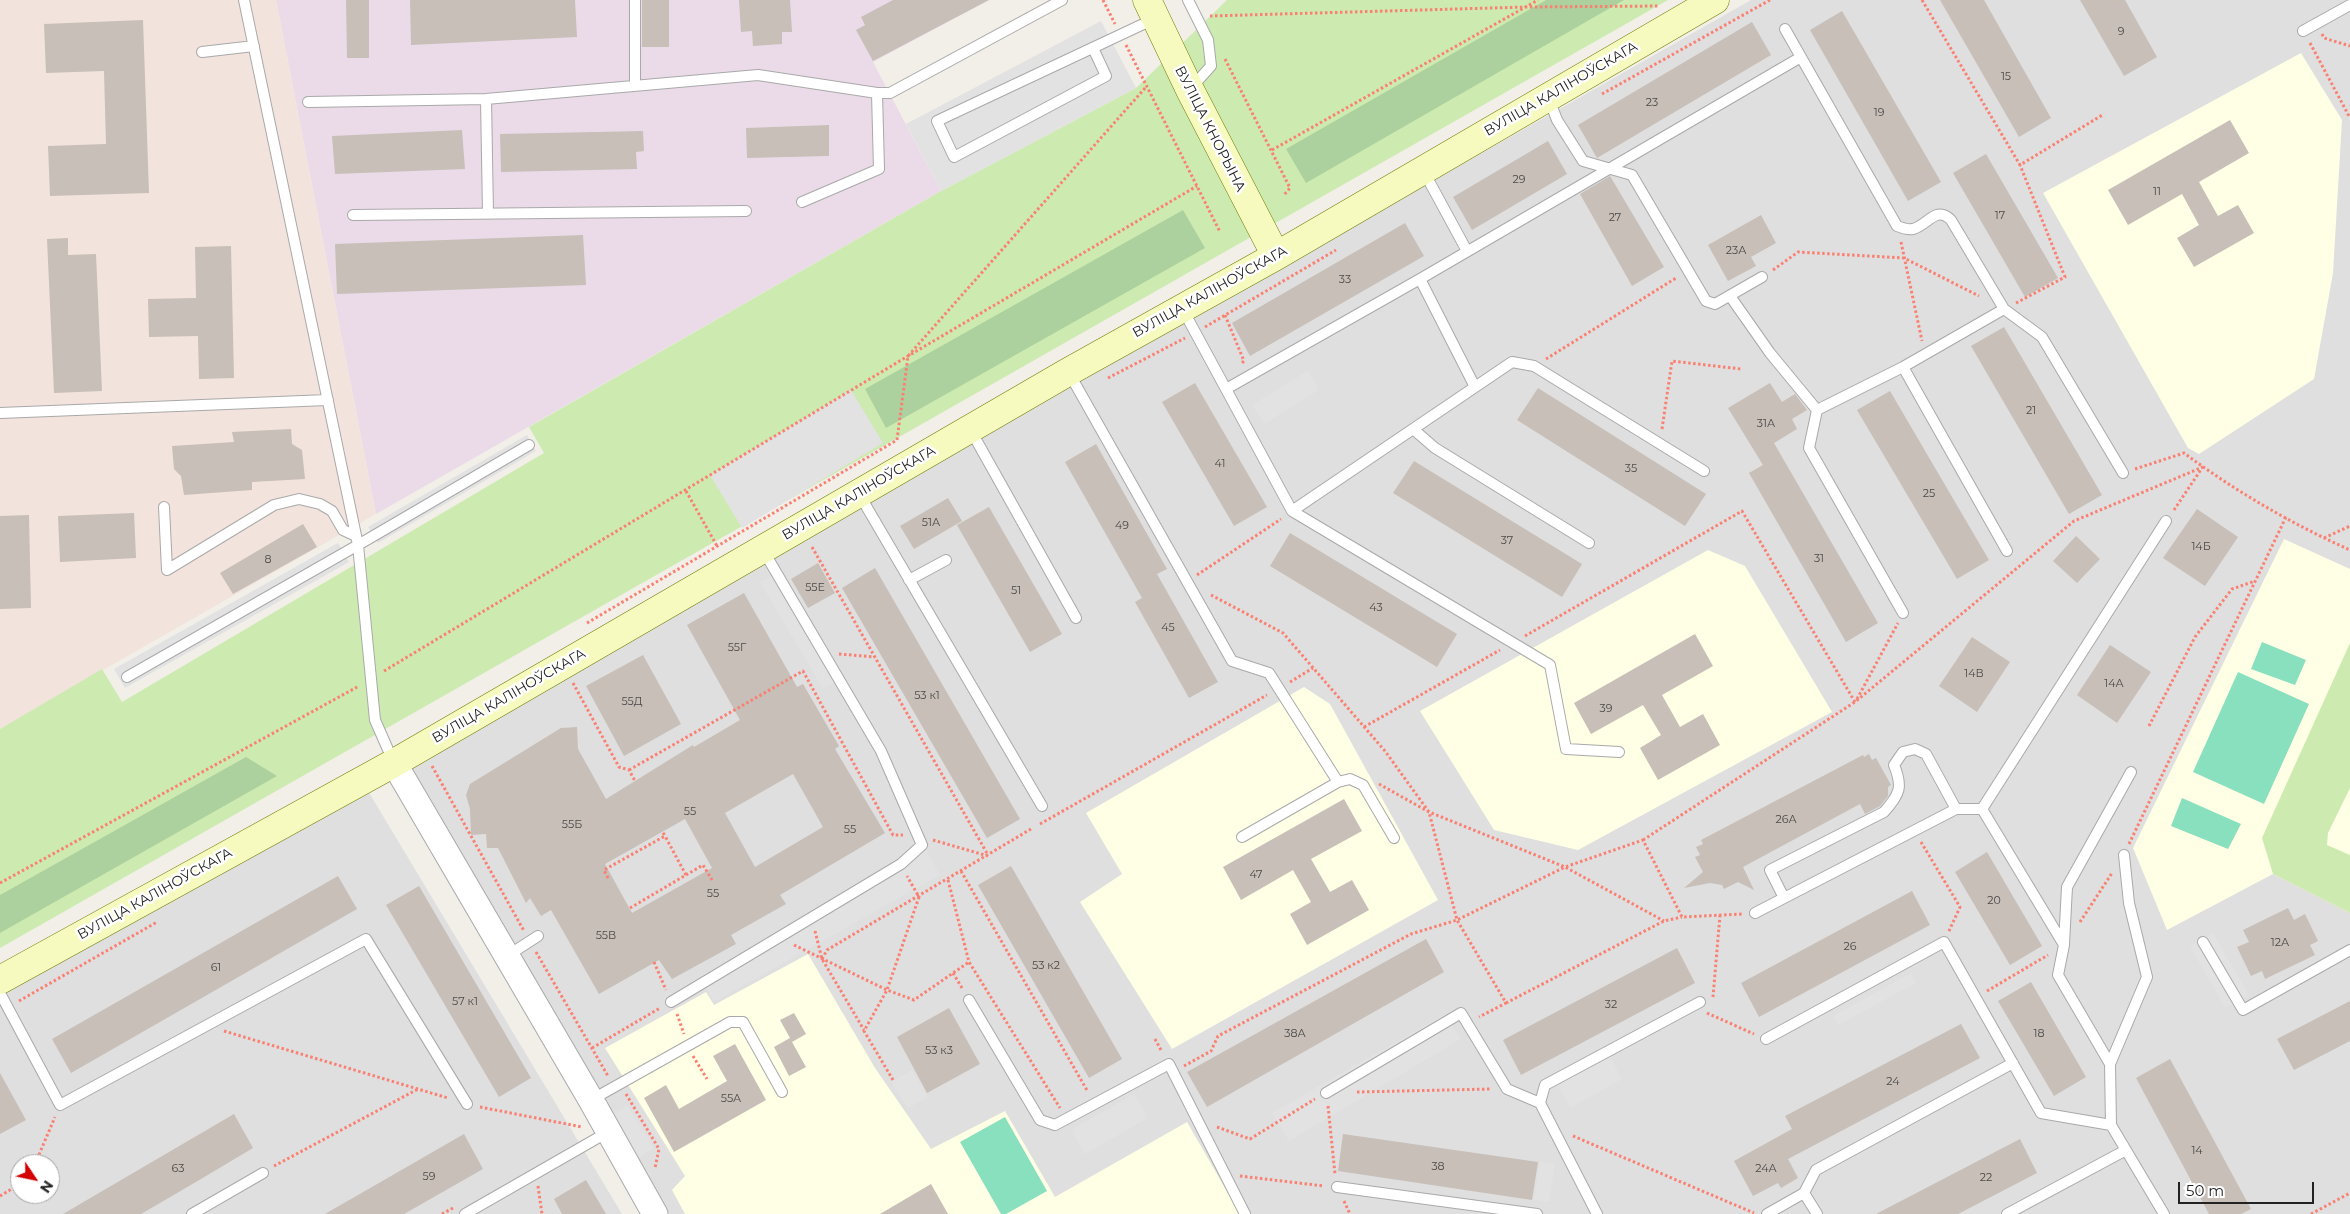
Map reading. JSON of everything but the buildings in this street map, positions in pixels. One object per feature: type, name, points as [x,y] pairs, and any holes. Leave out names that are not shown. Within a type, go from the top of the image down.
[{"type":"main road","name":"ВУЛІЦА КАЛІНОЎСКАГА","points":[[0,980],[394,763],[1068,372],[1276,256],[1715,0]]},
{"type":"main road","name":"ВУЛІЦА КНОРЫНА","points":[[1151,9],[1190,90],[1276,256]]},
{"type":"street","points":[[394,763],[591,1100],[599,1131],[655,1214]]},
{"type":"lane","points":[[244,0],[357,541],[375,720],[394,763]]},
{"type":"lane","points":[[635,0],[635,86]]},
{"type":"lane","points":[[308,102],[486,99],[758,75],[877,93],[890,93],[1062,0]]},
{"type":"lane","points":[[1188,0],[1208,40],[1211,66],[1190,90]]},
{"type":"lane","points":[[2303,31],[2350,4]]},
{"type":"lane","points":[[1093,48],[1106,76],[954,157],[937,121],[1120,35],[1151,9]]},
{"type":"lane","points":[[1785,29],[1897,226],[1910,230],[1938,214],[1946,214],[2004,309],[2042,337],[2123,473]]},
{"type":"lane","points":[[202,52],[254,46]]},
{"type":"lane","points":[[1226,389],[1420,279],[1801,57]]},
{"type":"lane","points":[[802,202],[879,169],[877,93]]},
{"type":"lane","points":[[1548,97],[1557,120],[1583,161],[1632,174],[1706,301],[1715,304],[1762,277]]},
{"type":"lane","points":[[486,99],[488,213]]},
{"type":"lane","points":[[1423,170],[1467,250]]},
{"type":"lane","points":[[353,215],[746,211]]},
{"type":"lane","points":[[1420,279],[1474,387]]},
{"type":"lane","points":[[1730,296],[1770,353],[1818,410]]},
{"type":"lane","points":[[1182,308],[1292,511],[1550,665],[1566,749],[1619,752]]},
{"type":"lane","points":[[1903,613],[1808,448],[1818,410],[1903,367],[2004,309]]},
{"type":"lane","points":[[1292,511],[1512,362],[1534,366],[1704,471]]},
{"type":"lane","points":[[1903,367],[2006,551]]},
{"type":"lane","points":[[1068,372],[1232,661],[1269,673],[1338,782]]},
{"type":"lane","points":[[0,413],[328,400]]},
{"type":"lane","points":[[970,429],[1076,618]]},
{"type":"lane","points":[[1413,429],[1435,448],[1589,543]]},
{"type":"lane","points":[[127,677],[357,541],[529,445]]},
{"type":"lane","points":[[859,493],[1042,806]]},
{"type":"lane","points":[[164,507],[167,570],[274,505],[299,499],[320,504],[332,511],[343,530],[357,541]]},
{"type":"lane","points":[[1982,808],[2166,521]]},
{"type":"lane","points":[[671,1002],[812,919],[900,864],[922,846],[881,751],[762,549]]},
{"type":"lane","points":[[909,580],[946,560]]},
{"type":"lane","points":[[1784,898],[1770,870],[1884,812],[1895,800],[1901,782],[1894,764],[1903,752],[1915,749],[1926,754],[1956,809]]},
{"type":"lane","points":[[2110,1064],[2058,975],[2064,945],[2067,887],[2131,772]]},
{"type":"lane","points":[[1242,837],[1338,782],[1350,779],[1363,786],[1394,838]]},
{"type":"lane","points":[[1755,913],[1956,809],[1982,808]]},
{"type":"lane","points":[[1982,808],[2064,945]]},
{"type":"lane","points":[[2124,855],[2128,903],[2148,977],[2110,1064],[2112,1125],[2164,1214]]},
{"type":"lane","points":[[0,993],[60,1105],[366,939],[467,1104]]},
{"type":"lane","points":[[506,956],[534,939]]},
{"type":"lane","points":[[1766,1038],[1944,942],[2041,1113],[2112,1125]]},
{"type":"lane","points":[[2203,942],[2243,1010],[2350,950]]},
{"type":"lane","points":[[969,1000],[1040,1120],[1055,1125],[1169,1064],[1245,1214]]},
{"type":"lane","points":[[1540,1103],[1545,1085],[1700,1002]]},
{"type":"lane","points":[[1326,1093],[1461,1013],[1507,1089],[1540,1103],[1595,1213]]},
{"type":"lane","points":[[591,1100],[730,1022],[743,1022],[782,1092]]},
{"type":"lane","points":[[1767,1214],[1804,1193],[1816,1170],[2013,1063]]},
{"type":"lane","points":[[465,1214],[537,1173],[599,1131]]},
{"type":"lane","points":[[2007,1214],[2126,1150]]},
{"type":"lane","points":[[192,1214],[263,1173]]},
{"type":"lane","points":[[1336,1187],[1536,1214]]},
{"type":"lane","points":[[1804,1193],[1817,1214]]},
{"type":"path","points":[[1103,0],[1220,232]]},
{"type":"path","points":[[1272,150],[1538,0]]},
{"type":"path","points":[[1762,277],[1798,252],[1904,258],[2004,309],[2065,277],[2020,165],[1922,0]]},
{"type":"path","points":[[1210,16],[1527,7],[1662,6]]},
{"type":"path","points":[[1205,8],[1210,16],[1210,24]]},
{"type":"path","points":[[2316,24],[2324,38],[2350,46]]},
{"type":"path","points":[[2303,31],[2350,118]]},
{"type":"path","points":[[1224,58],[1290,188],[1283,196]]},
{"type":"path","points":[[686,491],[718,546],[897,440],[908,356],[1146,87]]},
{"type":"path","points":[[2020,165],[2104,114]]},
{"type":"path","points":[[0,883],[372,679],[908,356],[1197,186]]},
{"type":"path","points":[[1897,226],[1925,355]]},
{"type":"path","points":[[1534,366],[1687,271]]},
{"type":"path","points":[[1226,315],[1244,360],[1226,389]]},
{"type":"path","points":[[1659,444],[1672,361],[1741,369]]},
{"type":"path","points":[[2123,473],[2184,453],[2203,467],[2286,517],[2323,538],[2350,550]]},
{"type":"path","points":[[2166,521],[2203,467]]},
{"type":"path","points":[[1173,1072],[1211,1051],[1218,1036],[1411,934],[1457,920],[1565,867],[1643,840],[1855,702],[2074,521],[2203,467]]},
{"type":"path","points":[[1292,511],[1187,582],[1282,633],[1385,751],[1429,812],[1457,920],[1506,1003]]},
{"type":"path","points":[[1364,727],[1742,511],[1855,702]]},
{"type":"path","points":[[1976,998],[2064,945],[2124,855],[2286,517]]},
{"type":"path","points":[[2323,538],[2350,526]]},
{"type":"path","points":[[812,547],[988,856]]},
{"type":"path","points":[[2149,726],[2195,637],[2232,589],[2256,581]]},
{"type":"path","points":[[1855,702],[1903,613]]},
{"type":"path","points":[[824,653],[874,656]]},
{"type":"path","points":[[1040,824],[1313,668]]},
{"type":"path","points":[[573,682],[619,767],[629,770],[803,671],[893,835]]},
{"type":"path","points":[[429,761],[534,939],[614,1086],[626,1094],[659,1149],[653,1176]]},
{"type":"path","points":[[629,770],[634,781]]},
{"type":"path","points":[[1372,780],[1429,812],[1565,867],[1664,921]]},
{"type":"path","points":[[822,959],[827,950],[919,898],[1031,829]]},
{"type":"path","points":[[662,831],[686,875]]},
{"type":"path","points":[[1914,831],[1960,907],[1944,942]]},
{"type":"path","points":[[916,835],[988,856]]},
{"type":"path","points":[[608,878],[604,870],[665,836]]},
{"type":"path","points":[[1643,840],[1682,917]]},
{"type":"path","points":[[630,908],[702,865],[712,880]]},
{"type":"path","points":[[961,872],[1094,1104]]},
{"type":"path","points":[[948,880],[969,962],[1067,1119]]},
{"type":"path","points":[[864,1031],[887,990],[919,898],[910,881]]},
{"type":"path","points":[[1467,1023],[1664,921],[1682,917],[1755,913]]},
{"type":"path","points":[[1712,1014],[1720,915]]},
{"type":"path","points":[[812,919],[822,959],[893,1080]]},
{"type":"path","points":[[780,938],[887,990],[914,1000],[969,962]]},
{"type":"path","points":[[592,1048],[671,1002],[654,962]]},
{"type":"path","points":[[953,973],[969,1000]]},
{"type":"path","points":[[1690,1008],[1712,1014],[1766,1038]]},
{"type":"path","points":[[206,1026],[467,1104],[599,1131]]},
{"type":"path","points":[[263,1173],[418,1089]]},
{"type":"path","points":[[1197,1120],[1250,1138],[1326,1093],[1507,1089]]},
{"type":"path","points":[[1225,1174],[1336,1187],[1326,1093]]},
{"type":"path","points":[[39,1154],[60,1105]]},
{"type":"path","points":[[1553,1127],[1756,1214]]},
{"type":"path","points":[[537,1173],[542,1214]]},
{"type":"path","points":[[2311,1214],[2350,1193]]},
{"type":"shaded area","points":[[0,0],[276,0],[376,514],[0,729]]},
{"type":"shaded area","points":[[276,0],[989,0],[873,62],[941,191],[376,514]]},
{"type":"shaded area","points":[[1751,0],[2350,0],[2350,1214],[669,1214],[405,766]]},
{"type":"shaded area","points":[[1101,21],[1136,88],[941,191],[906,124]]},
{"type":"shaded area","points":[[2301,53],[2342,120],[2333,273],[2314,379],[2199,454],[2188,448],[2043,193]]},
{"type":"shaded area","points":[[1308,371],[1319,390],[1264,424],[1252,405]]},
{"type":"shaded area","points":[[851,390],[883,443],[742,528],[710,475]]},
{"type":"shaded area","points":[[527,435],[536,451],[378,543],[368,527]]},
{"type":"shaded area","points":[[2284,539],[2350,569],[2350,913],[2273,874],[2167,930],[2133,848]]},
{"type":"shaded area","points":[[338,543],[349,562],[125,688],[114,669]]},
{"type":"shaded area","points":[[1708,550],[1745,566],[1832,712],[1578,850],[1494,830],[1420,711]]},
{"type":"shaded area","points":[[772,577],[834,682],[823,689],[760,582]]},
{"type":"shaded area","points":[[1304,687],[1330,704],[1438,900],[1172,1049],[1080,902],[1122,874],[1086,813]]},
{"type":"shaded area","points":[[365,786],[622,1214],[0,1214],[0,994]]},
{"type":"shaded area","points":[[926,849],[940,875],[714,1002],[699,977]]},
{"type":"shaded area","points":[[2213,933],[2249,994],[2225,1008],[2190,946]]},
{"type":"shaded area","points":[[808,954],[875,1068],[931,1149],[1005,1111],[1055,1197],[1187,1122],[1240,1214],[685,1214],[672,1190],[685,1176],[605,1048],[706,992],[714,1005]]},
{"type":"shaded area","points":[[1911,973],[1916,983],[1838,1025],[1833,1016]]},
{"type":"shaded area","points":[[1445,1014],[1461,1039],[1289,1141],[1272,1113]]},
{"type":"shaded area","points":[[1608,1052],[1622,1079],[1570,1108],[1556,1080]]},
{"type":"shaded area","points":[[912,1070],[928,1097],[908,1108],[891,1082]]},
{"type":"shaded area","points":[[1134,1094],[1148,1118],[1085,1154],[1071,1130]]},
{"type":"shaded area","points":[[627,1105],[654,1148],[639,1158],[611,1115]]},
{"type":"shaded area","points":[[1540,1161],[1555,1163],[1549,1202],[1534,1200]]},
{"type":"green space","points":[[1227,0],[1668,0],[0,948],[0,729],[102,669],[122,702],[544,453],[529,427],[941,191],[1136,88]]},
{"type":"green space","points":[[1546,0],[1624,0],[1306,183],[1286,149]]},
{"type":"green space","points":[[1183,210],[1205,248],[886,428],[865,389]]},
{"type":"green space","points":[[2262,642],[2306,660],[2295,685],[2251,669]]},
{"type":"green space","points":[[2350,643],[2350,788],[2328,833],[2327,845],[2350,855],[2350,913],[2273,874],[2262,838]]},
{"type":"green space","points":[[2238,672],[2309,704],[2264,804],[2193,772]]},
{"type":"green space","points":[[246,757],[277,776],[0,933],[0,895]]},
{"type":"green space","points":[[2182,798],[2241,824],[2228,849],[2171,826]]},
{"type":"green space","points":[[1005,1117],[1047,1191],[1006,1214],[1001,1214],[960,1142]]}]
